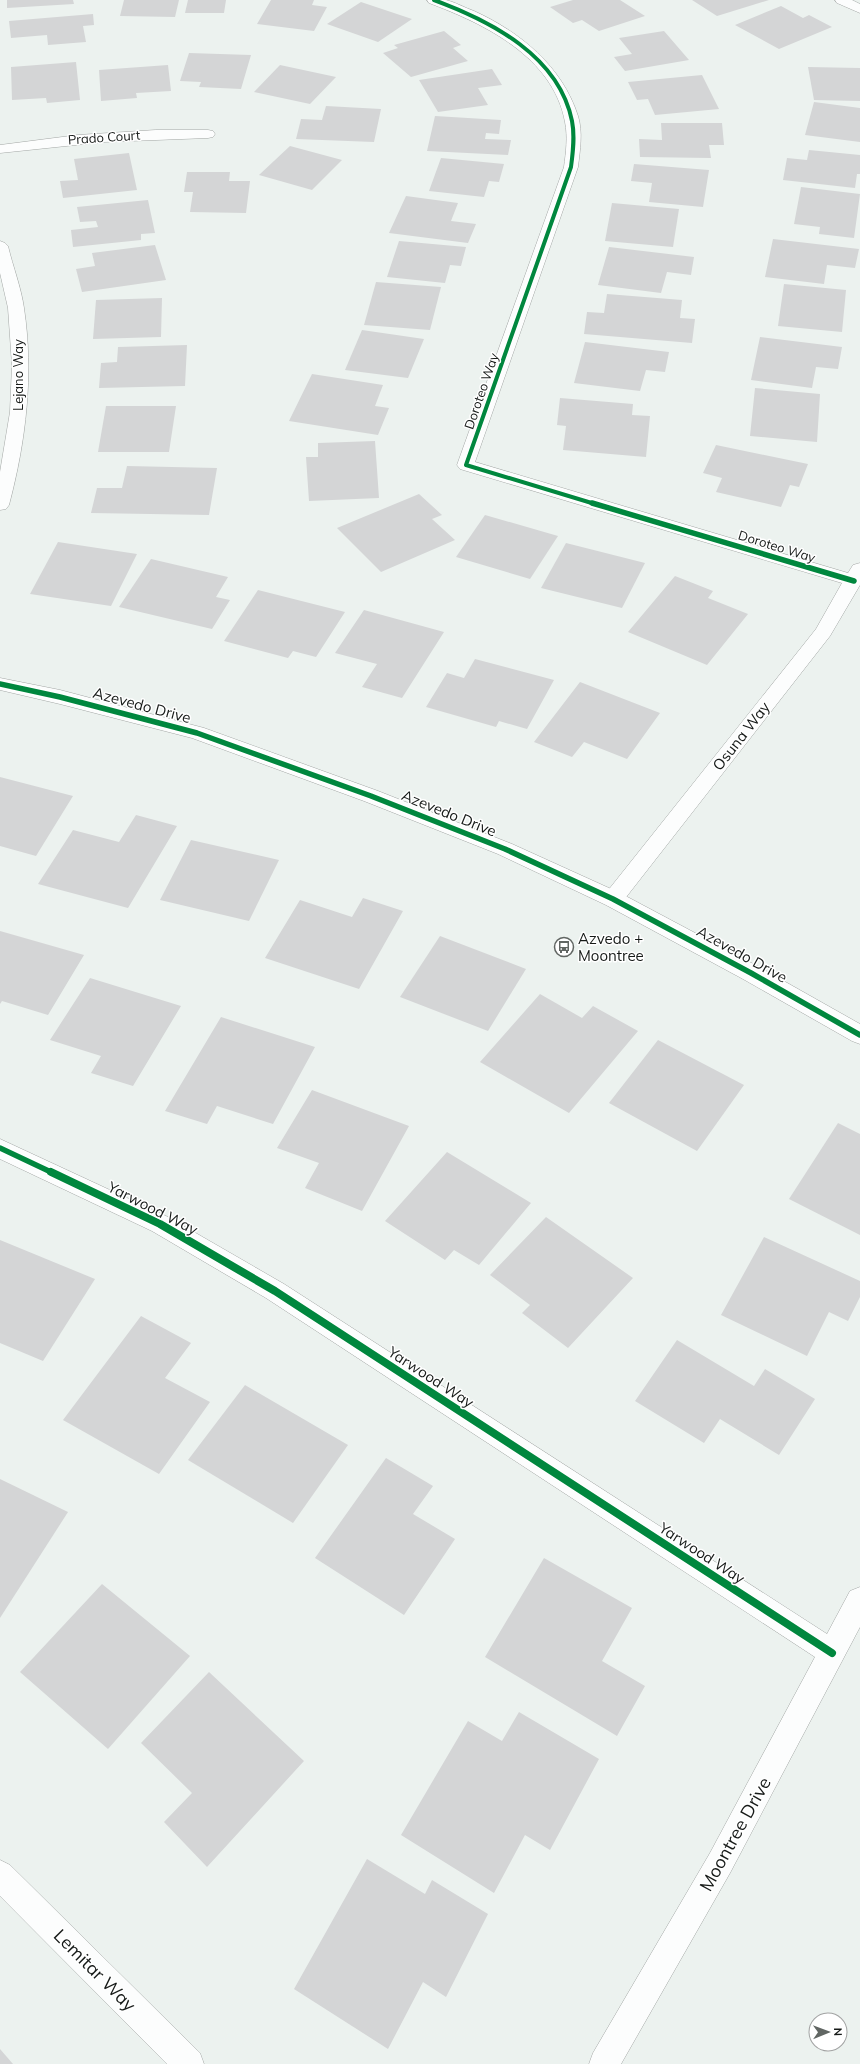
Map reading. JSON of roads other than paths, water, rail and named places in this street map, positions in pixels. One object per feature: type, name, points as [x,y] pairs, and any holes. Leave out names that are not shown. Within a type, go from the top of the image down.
[{"type":"street","name":"Doroteo Way","points":[[434,0],[482,20],[511,38],[535,58],[561,92],[571,116],[574,141],[571,167],[466,465],[857,574]]},
{"type":"street","points":[[842,0],[860,9]]},
{"type":"street","name":"Prado Court","points":[[0,149],[54,141],[127,135],[208,134]]},
{"type":"street","name":"Lejano Way","points":[[0,246],[17,316],[21,386],[16,436],[0,504]]},
{"type":"street","name":"Osuna Way","points":[[613,899],[823,632],[857,574]]},
{"type":"street","name":"Azevedo Drive","points":[[0,684],[60,697],[197,733],[371,796],[498,846],[613,899],[751,973],[860,1035]]},
{"type":"street","name":"Yarwood Way","points":[[0,1148],[160,1224],[275,1291],[832,1653]]},
{"type":"street","name":"Moontree Drive","points":[[604,2064],[720,1863],[860,1600]]},
{"type":"street","name":"Lemitar Way","points":[[0,1875],[189,2064]]},
{"type":"place","name":"Azvedo + Moontree","points":[[564,947]]}]
